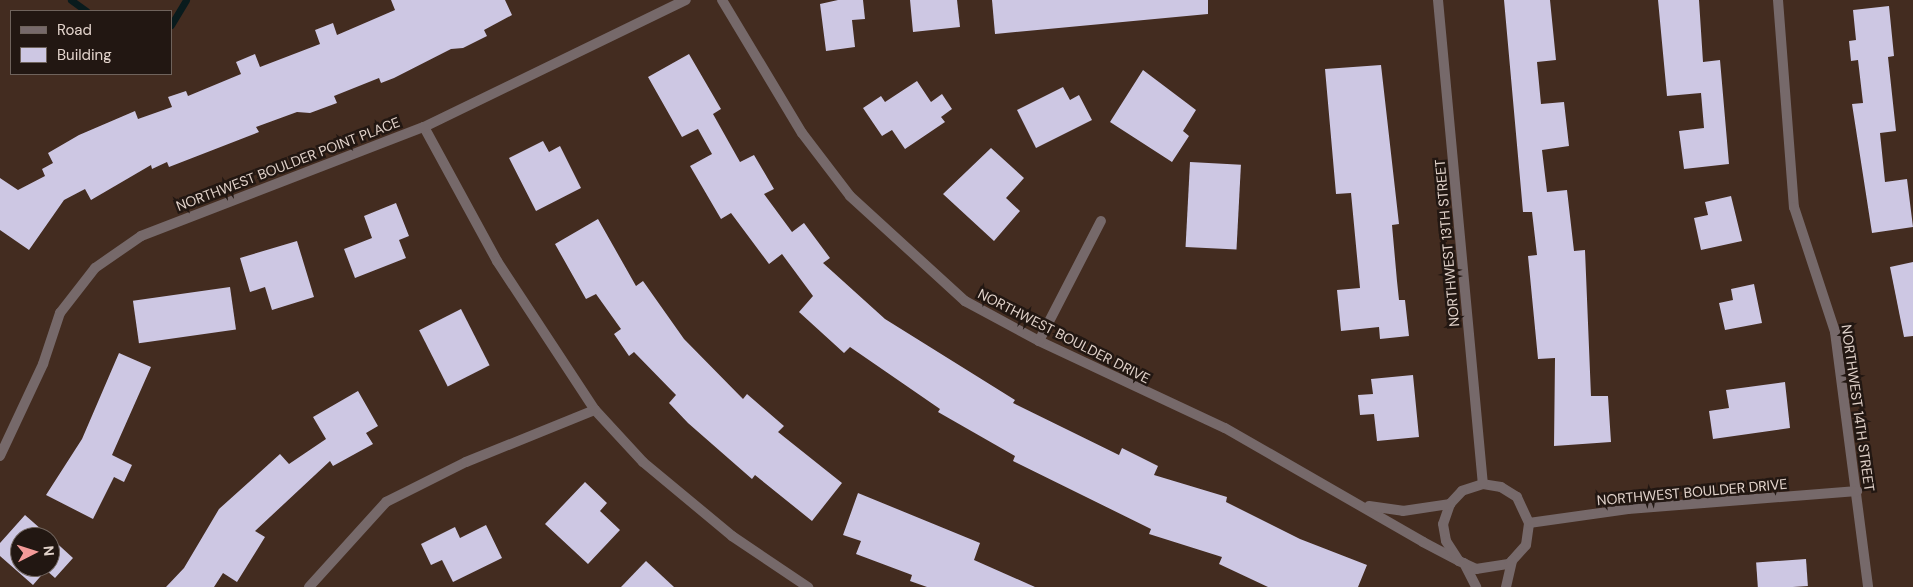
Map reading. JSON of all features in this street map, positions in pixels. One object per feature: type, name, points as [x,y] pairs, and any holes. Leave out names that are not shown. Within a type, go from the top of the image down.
[{"type":"street","name":"NORTHWEST BOULDER POINT PLACE","points":[[0,456],[39,373],[60,313],[95,268],[140,236],[424,127],[686,0]]},
{"type":"street","name":"NORTHWEST BOULDER DRIVE","points":[[722,0],[802,133],[850,196],[965,300],[1039,341],[1225,428],[1462,562]]},
{"type":"street","name":"NORTHWEST 13TH STREET","points":[[1438,0],[1483,484]]},
{"type":"street","name":"NORTHWEST 14TH STREET","points":[[1778,0],[1794,207],[1836,332],[1868,587]]},
{"type":"street","points":[[424,127],[497,261],[595,410],[643,462],[732,536],[808,587]]},
{"type":"street","points":[[1039,341],[1101,221]]},
{"type":"street","points":[[310,587],[386,502],[466,462],[595,410]]},
{"type":"street","points":[[1462,562],[1492,570],[1512,561],[1526,545],[1529,523],[1517,497],[1501,486],[1483,484],[1462,491],[1450,504],[1443,524],[1446,541],[1462,562],[1476,587]]},
{"type":"street","name":"NORTHWEST BOULDER DRIVE","points":[[1529,523],[1628,509],[1857,491]]},
{"type":"street","name":"NORTHWEST BOULDER DRIVE","points":[[1363,505],[1403,511],[1450,504]]},
{"type":"street","points":[[1506,587],[1512,561]]},
{"type":"building","points":[[391,0],[505,0],[512,15],[484,30],[487,36],[463,48],[451,49],[381,83],[379,78],[334,96],[337,103],[310,113],[297,112],[256,127],[259,132],[169,167],[167,162],[152,169],[151,165],[91,200],[85,189],[64,200],[29,250],[0,230],[0,178],[18,190],[45,176],[42,169],[53,163],[48,153],[79,135],[135,111],[138,119],[172,107],[168,97],[186,91],[188,96],[241,74],[236,62],[255,54],[260,67],[320,44],[315,30],[333,23],[337,35],[395,10]]},
{"type":"building","points":[[838,0],[863,0],[865,19],[852,20],[855,47],[826,51],[820,4]]},
{"type":"building","points":[[910,0],[957,0],[960,27],[913,32]]},
{"type":"building","points":[[992,0],[1208,0],[1208,14],[995,34]]},
{"type":"building","points":[[1504,0],[1550,0],[1556,60],[1537,62],[1541,104],[1564,102],[1569,146],[1542,150],[1547,192],[1567,190],[1574,251],[1585,250],[1591,396],[1608,396],[1611,442],[1554,446],[1555,358],[1538,359],[1528,256],[1537,255],[1532,212],[1523,212]]},
{"type":"building","points":[[1658,0],[1699,0],[1703,62],[1720,60],[1729,164],[1684,169],[1679,131],[1704,128],[1701,93],[1667,96]]},
{"type":"building","points":[[1889,6],[1894,56],[1888,57],[1896,131],[1880,133],[1885,182],[1907,179],[1913,227],[1872,233],[1852,104],[1863,103],[1858,60],[1851,61],[1849,41],[1856,40],[1853,10]]},
{"type":"building","points":[[689,54],[721,109],[713,114],[740,162],[754,155],[774,189],[764,194],[792,232],[804,223],[830,258],[823,263],[885,319],[1015,400],[1013,403],[1119,455],[1122,448],[1158,466],[1154,475],[1227,497],[1226,502],[1300,539],[1367,565],[1358,587],[1268,587],[1219,564],[1222,557],[1149,534],[1151,529],[1013,461],[1015,456],[938,412],[940,409],[850,347],[844,353],[799,312],[813,296],[782,254],[769,264],[731,213],[721,219],[690,166],[712,154],[698,129],[682,137],[648,77]]},
{"type":"building","points":[[1381,65],[1399,224],[1392,225],[1397,281],[1399,300],[1405,300],[1409,336],[1380,339],[1379,327],[1341,331],[1337,290],[1360,288],[1351,193],[1336,194],[1325,69]]},
{"type":"building","points":[[1143,70],[1196,110],[1183,131],[1189,136],[1172,162],[1110,122]]},
{"type":"building","points":[[917,81],[931,102],[942,94],[952,109],[941,117],[945,122],[905,149],[892,130],[882,136],[863,108],[881,96],[885,102]]},
{"type":"building","points":[[1063,87],[1070,100],[1079,95],[1092,120],[1036,148],[1017,110]]},
{"type":"building","points":[[543,141],[549,152],[560,146],[581,188],[536,211],[509,158]]},
{"type":"building","points":[[991,148],[1024,178],[1006,198],[1020,211],[994,241],[943,194]]},
{"type":"building","points":[[1190,162],[1241,165],[1236,250],[1186,247]]},
{"type":"building","points":[[1731,196],[1742,241],[1701,250],[1694,218],[1708,215],[1705,202]]},
{"type":"building","points":[[396,203],[409,236],[399,240],[406,258],[355,278],[344,249],[372,238],[364,216]]},
{"type":"building","points":[[598,219],[636,286],[643,281],[684,339],[743,399],[747,394],[784,426],[778,432],[842,483],[812,521],[755,475],[752,479],[688,423],[669,403],[676,395],[634,352],[629,356],[614,334],[621,329],[596,294],[586,299],[555,244]]},
{"type":"building","points":[[297,241],[314,297],[272,310],[265,287],[250,292],[240,258]]},
{"type":"building","points":[[1913,262],[1913,336],[1904,337],[1890,267]]},
{"type":"building","points":[[1754,284],[1762,323],[1725,330],[1719,303],[1733,300],[1731,289]]},
{"type":"building","points":[[230,287],[236,330],[139,343],[133,301]]},
{"type":"building","points":[[461,309],[490,365],[448,386],[419,330]]},
{"type":"building","points":[[119,353],[151,367],[112,455],[132,465],[124,482],[114,477],[93,519],[46,495],[82,439]]},
{"type":"building","points":[[1413,375],[1419,437],[1377,441],[1374,414],[1360,415],[1358,395],[1373,394],[1371,379]]},
{"type":"building","points":[[1785,382],[1790,428],[1713,439],[1709,411],[1729,408],[1726,390]]},
{"type":"building","points":[[358,391],[378,426],[366,433],[373,444],[333,466],[330,461],[255,531],[265,537],[237,582],[223,573],[214,587],[166,587],[184,568],[219,509],[280,454],[289,464],[326,439],[313,417]]},
{"type":"building","points":[[585,482],[607,503],[600,511],[620,530],[588,564],[545,524]]},
{"type":"building","points":[[858,493],[980,543],[974,560],[1035,587],[927,587],[910,581],[912,575],[856,554],[861,541],[843,535]]},
{"type":"building","points":[[25,515],[39,527],[14,527]]},
{"type":"building","points":[[486,525],[502,558],[453,582],[442,560],[431,565],[421,544],[455,527],[460,538]]},
{"type":"building","points":[[10,532],[10,565],[0,556],[0,543]]},
{"type":"building","points":[[60,546],[73,558],[60,572]]},
{"type":"building","points":[[1806,559],[1808,586],[1758,587],[1756,562]]},
{"type":"building","points":[[646,561],[674,587],[621,587]]},
{"type":"building","points":[[24,577],[40,577],[33,585]]},
{"type":"waterway","points":[[71,0],[85,10]]},
{"type":"waterway","points":[[172,23],[186,0]]}]
